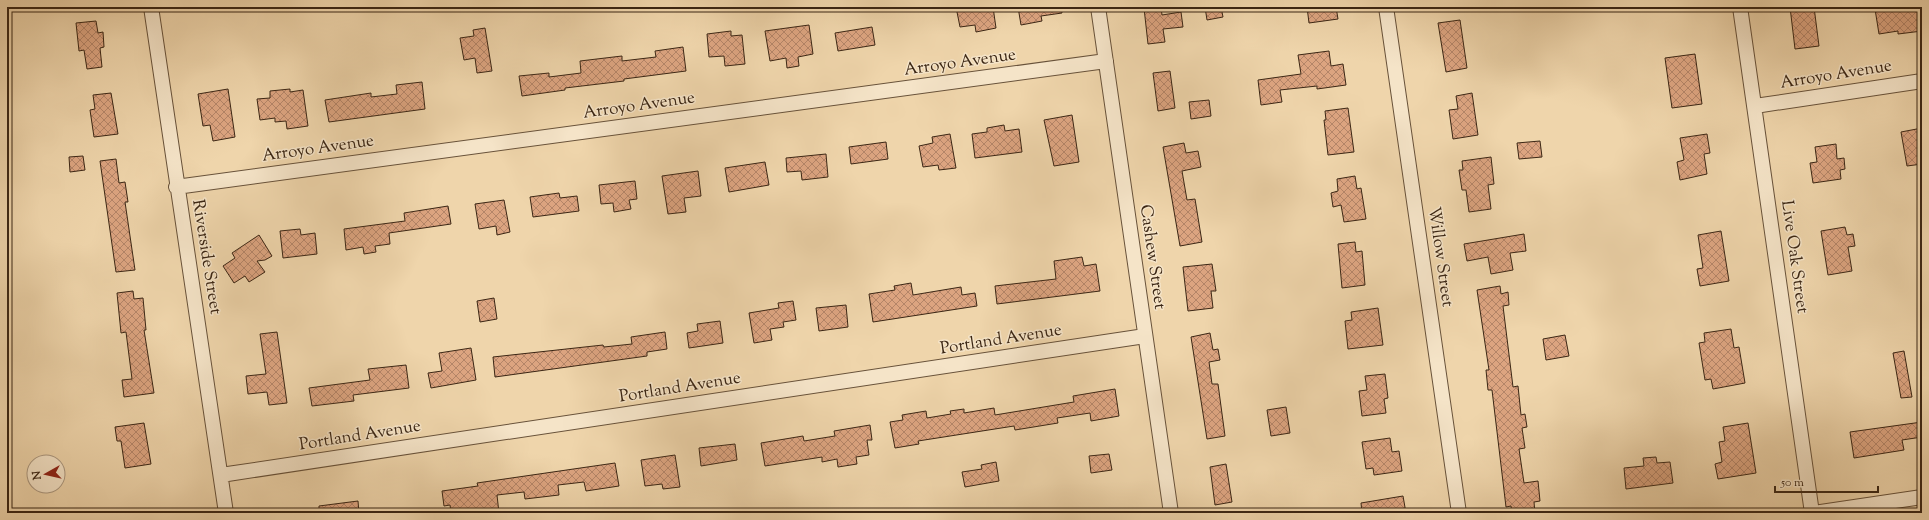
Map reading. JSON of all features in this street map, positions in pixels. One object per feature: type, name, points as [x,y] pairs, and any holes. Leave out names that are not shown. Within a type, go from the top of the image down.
[{"type":"street","name":"Riverside Street","points":[[151,7],[176,186],[226,513]]},
{"type":"street","name":"Cashew Street","points":[[1098,7],[1171,513]]},
{"type":"street","name":"Willow Street","points":[[1386,7],[1458,513]]},
{"type":"street","name":"Live Oak Street","points":[[1740,7],[1813,513]]},
{"type":"street","name":"Arroyo Avenue","points":[[176,186],[1106,61]]},
{"type":"street","name":"Arroyo Avenue","points":[[1755,106],[1922,80]]},
{"type":"street","name":"Portland Avenue","points":[[221,475],[1145,336]]},
{"type":"street","points":[[1813,513],[1922,497]]},
{"type":"building","points":[[956,7],[993,7],[996,28],[976,32],[975,25],[960,27]]},
{"type":"building","points":[[1018,7],[1061,7],[1062,13],[1041,16],[1042,21],[1021,25]]},
{"type":"building","points":[[1161,7],[1162,15],[1181,12],[1183,27],[1163,29],[1165,42],[1148,44],[1144,8]]},
{"type":"building","points":[[1205,7],[1221,7],[1223,17],[1207,20]]},
{"type":"building","points":[[1307,7],[1336,7],[1338,19],[1309,23]]},
{"type":"building","points":[[1790,7],[1814,7],[1819,46],[1795,49]]},
{"type":"building","points":[[1887,7],[1922,7],[1922,31],[1898,34],[1898,31],[1879,34],[1875,9]]},
{"type":"building","points":[[1460,20],[1467,68],[1446,72],[1438,23]]},
{"type":"building","points":[[96,21],[98,33],[103,32],[104,47],[100,48],[102,67],[87,69],[84,50],[79,51],[76,23]]},
{"type":"building","points":[[809,25],[813,54],[798,57],[799,66],[787,68],[786,58],[770,61],[765,31]]},
{"type":"building","points":[[872,27],[875,45],[838,51],[835,33]]},
{"type":"building","points":[[485,28],[492,71],[477,73],[475,58],[464,60],[460,38],[474,36],[473,30]]},
{"type":"building","points":[[731,31],[731,36],[742,35],[745,64],[725,66],[724,56],[709,57],[707,34]]},
{"type":"building","points":[[683,47],[686,71],[624,79],[624,81],[565,88],[565,90],[522,96],[519,76],[549,73],[549,77],[581,73],[580,61],[622,56],[622,61],[656,57],[655,51]]},
{"type":"building","points":[[1329,51],[1331,66],[1343,64],[1346,85],[1317,89],[1317,86],[1280,90],[1282,102],[1261,105],[1258,80],[1301,74],[1298,55]]},
{"type":"building","points":[[1695,54],[1702,104],[1672,108],[1665,58]]},
{"type":"building","points":[[1170,71],[1175,108],[1158,111],[1153,73]]},
{"type":"building","points":[[422,82],[425,109],[329,122],[325,100],[371,93],[371,97],[397,94],[396,85]]},
{"type":"building","points":[[228,89],[235,137],[213,141],[210,125],[203,126],[198,94]]},
{"type":"building","points":[[290,89],[290,92],[303,90],[308,126],[287,129],[286,121],[275,122],[275,118],[260,120],[257,99],[270,98],[270,91]]},
{"type":"building","points":[[111,93],[118,134],[94,137],[90,110],[95,109],[93,95]]},
{"type":"building","points":[[1472,93],[1478,135],[1453,139],[1449,110],[1458,109],[1456,96]]},
{"type":"building","points":[[1209,100],[1211,116],[1191,119],[1189,102]]},
{"type":"building","points":[[1348,108],[1354,152],[1328,155],[1324,120],[1326,120],[1325,111]]},
{"type":"building","points":[[1072,115],[1079,162],[1054,166],[1044,120]]},
{"type":"building","points":[[1004,125],[1005,131],[1019,129],[1022,152],[975,158],[972,134],[987,132],[987,128]]},
{"type":"building","points":[[1922,128],[1922,164],[1907,166],[1901,132]]},
{"type":"building","points":[[950,134],[956,168],[939,170],[938,165],[923,167],[919,146],[933,143],[932,137]]},
{"type":"building","points":[[1707,134],[1710,153],[1704,154],[1707,174],[1680,180],[1677,162],[1684,160],[1680,138]]},
{"type":"building","points":[[1540,141],[1542,157],[1519,159],[1517,143]]},
{"type":"building","points":[[886,142],[888,159],[851,164],[849,147]]},
{"type":"building","points":[[1184,143],[1186,153],[1198,151],[1201,167],[1182,171],[1187,200],[1195,199],[1202,242],[1180,246],[1163,147]]},
{"type":"building","points":[[1836,144],[1837,159],[1844,158],[1845,169],[1840,170],[1841,179],[1813,183],[1810,163],[1817,162],[1815,147]]},
{"type":"building","points":[[826,154],[828,177],[802,180],[801,171],[787,172],[786,158]]},
{"type":"building","points":[[83,156],[85,170],[70,172],[69,157]]},
{"type":"building","points":[[1491,157],[1494,184],[1488,185],[1491,209],[1469,212],[1466,190],[1462,190],[1459,170],[1463,170],[1462,161]]},
{"type":"building","points":[[116,159],[119,183],[125,182],[128,202],[125,202],[135,270],[116,272],[100,161]]},
{"type":"building","points":[[765,162],[769,185],[729,192],[725,168]]},
{"type":"building","points":[[698,171],[701,196],[684,198],[686,212],[668,214],[662,176]]},
{"type":"building","points":[[1355,176],[1357,189],[1361,188],[1366,219],[1344,222],[1341,205],[1333,207],[1331,193],[1338,191],[1337,179]]},
{"type":"building","points":[[635,181],[637,199],[629,200],[631,209],[614,212],[613,203],[601,204],[599,185]]},
{"type":"building","points":[[559,193],[560,198],[577,196],[579,211],[533,217],[530,197]]},
{"type":"building","points":[[504,200],[510,232],[497,235],[496,226],[479,229],[475,204]]},
{"type":"building","points":[[448,206],[451,224],[389,233],[390,244],[375,246],[376,252],[364,254],[363,247],[346,250],[344,229],[405,221],[404,213]]},
{"type":"building","points":[[1845,227],[1847,235],[1853,234],[1855,246],[1848,247],[1852,271],[1828,275],[1821,231]]},
{"type":"building","points":[[300,229],[301,235],[315,233],[317,254],[283,258],[280,231]]},
{"type":"building","points":[[1721,231],[1729,281],[1700,286],[1697,269],[1703,268],[1698,235]]},
{"type":"building","points":[[1524,234],[1526,251],[1510,253],[1513,270],[1491,274],[1488,257],[1467,261],[1464,244]]},
{"type":"building","points":[[259,235],[272,256],[265,260],[257,261],[265,272],[249,282],[245,276],[234,283],[223,266],[235,258],[232,253]]},
{"type":"building","points":[[1355,242],[1356,252],[1362,251],[1365,285],[1342,288],[1338,244]]},
{"type":"building","points":[[1082,257],[1084,266],[1096,264],[1100,291],[997,304],[995,286],[1056,279],[1054,261]]},
{"type":"building","points":[[1212,264],[1216,291],[1211,291],[1213,308],[1188,311],[1183,267]]},
{"type":"building","points":[[911,283],[913,295],[961,287],[962,295],[975,293],[977,306],[873,322],[869,294],[895,290],[894,286]]},
{"type":"building","points":[[1500,286],[1501,294],[1508,292],[1509,305],[1503,306],[1513,387],[1518,386],[1521,415],[1525,414],[1527,427],[1522,428],[1525,448],[1519,449],[1524,483],[1538,481],[1540,501],[1534,502],[1535,513],[1512,513],[1511,506],[1506,507],[1492,390],[1488,390],[1486,370],[1489,370],[1477,290]]},
{"type":"building","points":[[133,291],[134,299],[143,298],[146,330],[144,330],[154,393],[124,397],[122,380],[132,379],[126,332],[121,333],[117,293]]},
{"type":"building","points":[[494,298],[497,319],[480,322],[477,301]]},
{"type":"building","points":[[793,301],[796,320],[783,322],[784,327],[770,329],[772,340],[754,343],[749,313],[779,308],[778,303]]},
{"type":"building","points":[[846,305],[848,327],[819,331],[816,308]]},
{"type":"building","points":[[1378,308],[1383,345],[1348,349],[1345,321],[1352,320],[1351,312]]},
{"type":"building","points":[[720,321],[723,343],[689,348],[687,333],[698,331],[697,324]]},
{"type":"building","points":[[1731,329],[1734,348],[1739,347],[1745,383],[1713,389],[1711,379],[1705,380],[1699,343],[1705,342],[1704,333]]},
{"type":"building","points":[[277,332],[287,403],[269,405],[267,392],[248,394],[246,376],[266,374],[260,334]]},
{"type":"building","points":[[665,332],[667,349],[647,352],[647,356],[495,377],[493,357],[603,345],[604,347],[632,344],[631,337]]},
{"type":"building","points":[[1210,333],[1213,350],[1218,349],[1220,360],[1209,362],[1212,384],[1218,384],[1225,436],[1207,439],[1191,337]]},
{"type":"building","points":[[1565,335],[1569,356],[1546,360],[1543,339]]},
{"type":"building","points":[[471,348],[476,380],[431,388],[428,373],[442,371],[439,353]]},
{"type":"building","points":[[1904,351],[1912,397],[1901,398],[1893,353]]},
{"type":"building","points":[[406,365],[409,388],[353,395],[354,401],[312,406],[309,388],[370,380],[368,369]]},
{"type":"building","points":[[1385,374],[1388,398],[1384,399],[1386,413],[1362,416],[1359,391],[1367,390],[1365,376]]},
{"type":"building","points":[[1115,389],[1119,416],[1091,421],[1090,413],[1057,418],[1058,423],[1015,430],[1014,426],[918,441],[919,444],[895,448],[890,422],[903,420],[902,415],[926,411],[927,418],[951,414],[950,411],[964,409],[964,413],[994,408],[995,415],[1074,402],[1073,396]]},
{"type":"building","points":[[1286,407],[1290,433],[1271,436],[1267,410]]},
{"type":"building","points":[[1922,422],[1922,437],[1902,440],[1904,450],[1854,458],[1850,432]]},
{"type":"building","points":[[144,423],[151,464],[125,468],[121,441],[117,441],[115,427]]},
{"type":"building","points":[[1748,423],[1756,473],[1718,479],[1715,464],[1722,462],[1719,442],[1725,441],[1723,427]]},
{"type":"building","points":[[870,425],[872,440],[867,440],[869,455],[856,457],[857,464],[838,467],[837,459],[822,462],[822,457],[765,466],[761,443],[803,436],[804,441],[835,436],[834,431]]},
{"type":"building","points":[[1390,438],[1392,452],[1399,451],[1402,471],[1374,475],[1373,468],[1366,469],[1362,442]]},
{"type":"building","points":[[735,444],[737,460],[701,466],[699,448]]},
{"type":"building","points":[[1109,454],[1112,470],[1091,473],[1089,456]]},
{"type":"building","points":[[675,455],[680,487],[663,489],[662,484],[645,486],[641,460]]},
{"type":"building","points":[[1656,457],[1657,463],[1670,462],[1673,483],[1626,489],[1624,468],[1644,466],[1643,458]]},
{"type":"building","points":[[996,462],[999,481],[965,487],[962,472],[982,469],[981,465]]},
{"type":"building","points":[[615,463],[619,486],[586,491],[584,482],[558,485],[559,495],[525,499],[524,492],[497,495],[499,513],[451,513],[450,505],[444,506],[442,491],[478,486],[477,483]]},
{"type":"building","points":[[1226,464],[1232,502],[1215,505],[1210,467]]},
{"type":"building","points":[[1403,496],[1406,513],[1362,513],[1361,503]]},
{"type":"building","points":[[358,501],[359,513],[319,513],[319,506]]}]
